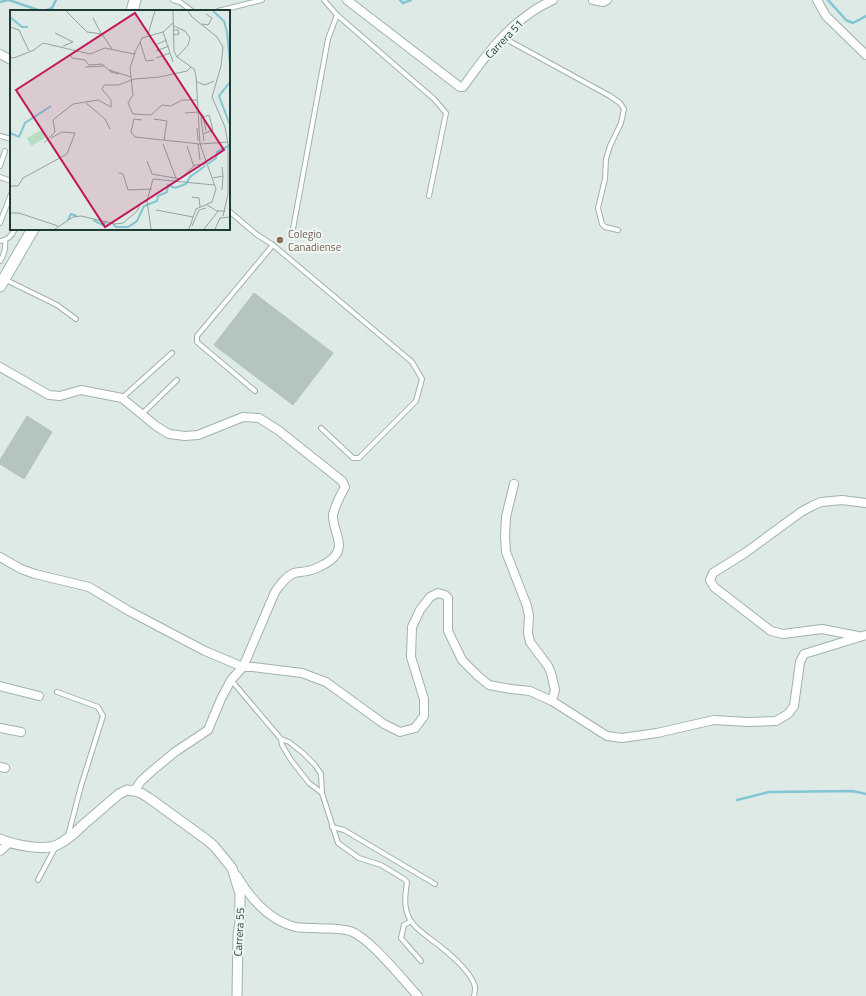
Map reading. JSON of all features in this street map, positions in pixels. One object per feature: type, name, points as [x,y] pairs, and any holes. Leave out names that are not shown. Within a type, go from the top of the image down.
[{"type":"main road","points":[[132,10],[135,0]]},
{"type":"main road","points":[[2,278],[32,230]]},
{"type":"street","name":"Carrera 51","points":[[347,0],[460,87],[463,87],[502,37],[529,14],[553,0]]},
{"type":"street","points":[[593,0],[603,2],[607,0]]},
{"type":"street","points":[[816,0],[826,16],[866,54]]},
{"type":"street","points":[[0,54],[10,59]]},
{"type":"street","points":[[0,367],[49,396],[60,396],[81,390],[122,398],[168,434],[185,436],[198,434],[243,417],[259,418],[278,430],[319,462],[342,481],[345,487],[337,503],[333,517],[339,541],[338,551],[335,557],[319,567],[295,573],[287,577],[280,584],[275,592],[243,667],[231,680],[208,730],[175,752],[141,781],[134,791]]},
{"type":"street","points":[[514,484],[506,517],[506,552],[527,606],[529,616],[528,633],[530,642],[548,666],[551,673],[555,690],[552,701]]},
{"type":"street","points":[[862,636],[822,628],[783,634],[771,631],[714,587],[710,580],[713,573],[745,553],[801,512],[820,502],[842,500],[866,503]]},
{"type":"street","points":[[0,557],[20,569],[90,588],[205,651],[243,667],[302,672],[326,682],[384,724],[400,732],[415,728],[424,716],[424,699],[411,657],[412,627],[420,610],[430,597],[438,593],[445,595],[448,598],[448,631],[462,660],[489,685],[530,691],[552,701],[607,736],[622,738],[714,720],[748,722],[776,721],[788,714],[794,706],[800,662],[804,654],[862,636]]},
{"type":"street","points":[[0,686],[39,696]]},
{"type":"street","points":[[0,728],[21,732]]},
{"type":"street","points":[[0,851],[4,841],[46,848],[56,845],[68,839],[119,794],[127,790],[134,791],[149,798],[214,846],[232,868],[243,887],[258,905],[271,916],[295,927],[350,931],[363,938],[418,996]]},
{"type":"street","name":"Carrera 55","points":[[232,868],[240,894],[237,996]]},
{"type":"lane","points":[[173,0],[180,2],[191,10]]},
{"type":"lane","points":[[222,10],[262,0]]},
{"type":"lane","points":[[324,0],[337,15],[434,100],[446,113],[429,196]]},
{"type":"lane","points":[[293,229],[328,39],[337,15]]},
{"type":"lane","points":[[502,37],[610,96],[620,103],[624,110],[621,123],[610,146],[606,159],[605,179],[598,208],[602,224],[605,227],[618,230]]},
{"type":"lane","points":[[0,136],[10,139]]},
{"type":"lane","points":[[0,166],[5,151]]},
{"type":"lane","points":[[0,177],[10,181]]},
{"type":"lane","points":[[0,223],[10,197]]},
{"type":"lane","points":[[230,212],[256,234],[273,245],[412,362],[422,379],[416,401],[359,458],[354,458],[321,428]]},
{"type":"lane","points":[[0,241],[9,238],[14,230]]},
{"type":"lane","points":[[0,261],[6,247],[6,240]]},
{"type":"lane","points":[[255,391],[197,342],[197,336],[273,245]]},
{"type":"lane","points":[[2,278],[57,305],[76,319]]},
{"type":"lane","points":[[122,398],[172,353]]},
{"type":"lane","points":[[142,414],[177,380]]},
{"type":"lane","points":[[231,680],[281,739],[289,742],[316,765],[321,774],[322,793],[338,844],[359,858],[381,865],[407,882],[404,894],[406,908],[411,921],[462,968],[471,979],[475,988],[474,996]]},
{"type":"lane","points":[[58,692],[98,707],[103,716],[81,786],[68,839]]},
{"type":"lane","points":[[281,739],[282,745],[291,760],[309,783],[322,793]]},
{"type":"lane","points":[[332,827],[344,830],[436,884]]},
{"type":"lane","points":[[38,880],[56,845]]},
{"type":"lane","points":[[411,921],[404,926],[401,938],[421,961]]},
{"type":"building","points":[[254,293],[333,353],[293,405],[214,345]]},
{"type":"building","points":[[27,416],[52,432],[24,479],[0,464],[0,460]]},
{"type":"waterway","points":[[0,2],[8,0]]},
{"type":"waterway","points":[[9,0],[38,10]]},
{"type":"waterway","points":[[47,10],[52,8],[56,0]]},
{"type":"waterway","points":[[400,0],[403,3],[411,0]]},
{"type":"waterway","points":[[828,0],[846,20],[853,23],[866,16]]},
{"type":"waterway","points":[[737,800],[769,792],[853,791],[866,794]]},
{"type":"place","name":"Colegio Canadiense","points":[[280,240]]}]
